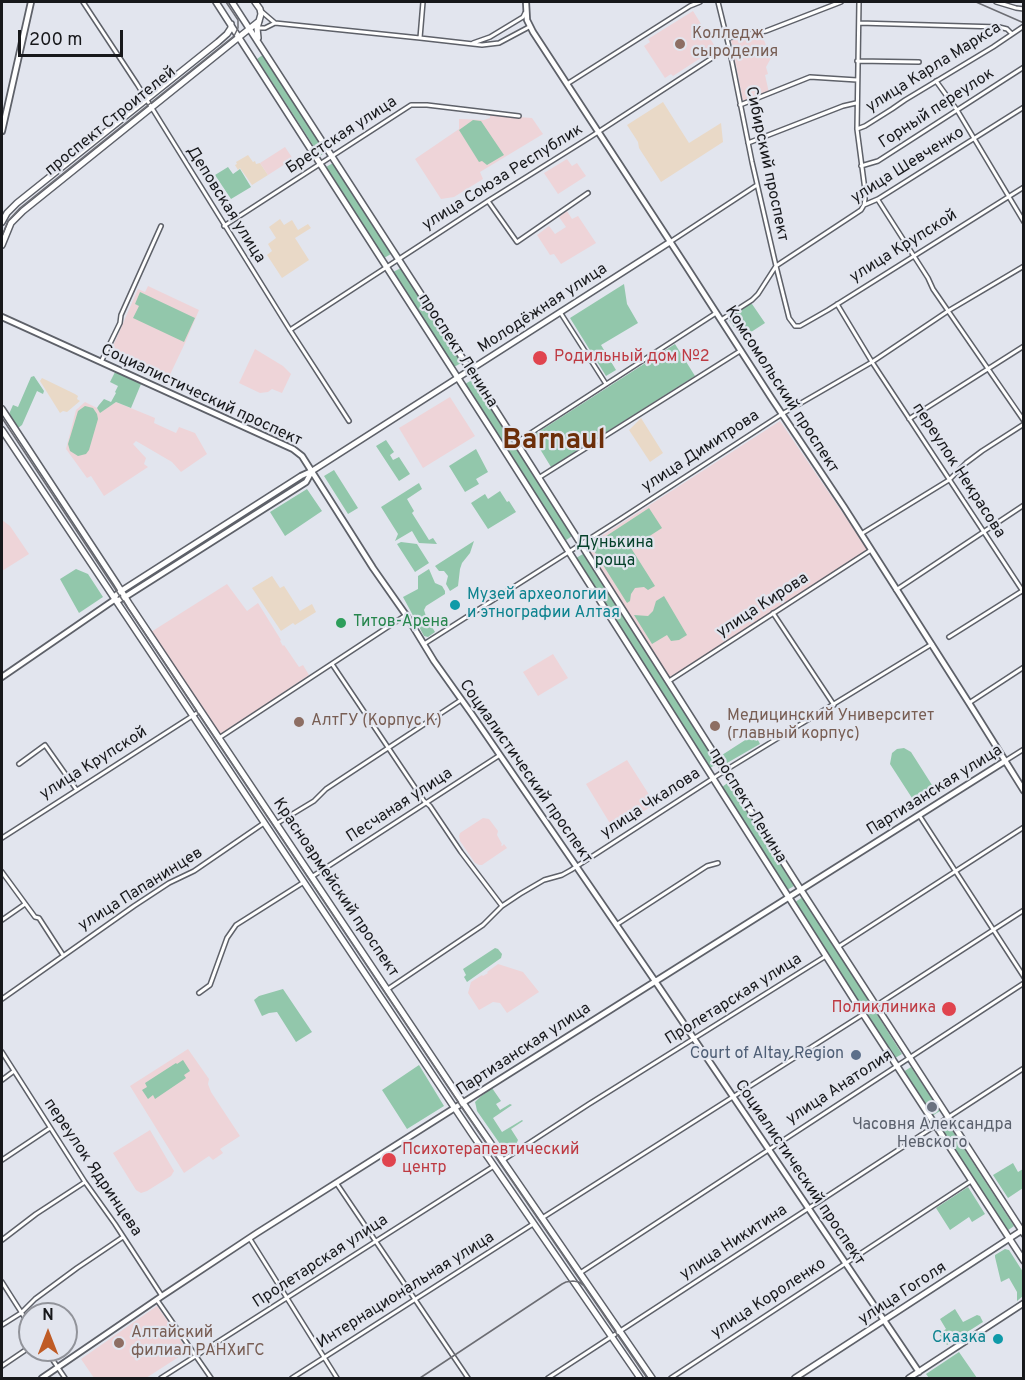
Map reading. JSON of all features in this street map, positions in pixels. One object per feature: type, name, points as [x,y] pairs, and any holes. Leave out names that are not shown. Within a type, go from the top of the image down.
[{"type":"main road","name":"проспект Ленина","points":[[216,2],[1023,1261]]},
{"type":"main road","name":"проспект Ленина","points":[[232,2],[470,370],[801,890],[1023,1231]]},
{"type":"main road","points":[[255,2],[260,9]]},
{"type":"main road","name":"проспект Ленина","points":[[259,42],[257,28],[261,18],[260,9]]},
{"type":"main road","name":"проспект Строителей","points":[[2,245],[15,218],[259,21]]},
{"type":"main road","name":"проспект Строителей","points":[[2,218],[17,203],[228,34],[231,24]]},
{"type":"main road","points":[[247,50],[259,42]]},
{"type":"main road","points":[[59,169],[65,176]]},
{"type":"main road","name":"Красноармейский проспект","points":[[2,409],[200,711],[463,1103],[652,1378]]},
{"type":"main road","name":"Красноармейский проспект","points":[[2,430],[494,1166],[640,1378]]},
{"type":"main road","points":[[362,969],[370,964]]},
{"type":"main road","points":[[508,1186],[516,1180]]},
{"type":"street","points":[[2,131],[4,106],[31,2]]},
{"type":"street","name":"Деповская улица","points":[[82,2],[349,421]]},
{"type":"street","points":[[420,38],[423,2]]},
{"type":"street","name":"Комсомольский проспект","points":[[526,2],[525,13],[530,26],[932,644],[1023,791]]},
{"type":"street","points":[[567,84],[690,6],[700,2]]},
{"type":"street","name":"Сибирский проспект","points":[[717,2],[727,38],[776,266],[789,318],[797,327]]},
{"type":"street","points":[[727,38],[766,31],[841,2]]},
{"type":"street","points":[[859,2],[856,103],[866,199],[864,205]]},
{"type":"street","points":[[996,2],[1023,9]]},
{"type":"street","points":[[260,9],[275,24]]},
{"type":"street","points":[[468,45],[490,37],[523,17],[525,13]]},
{"type":"street","points":[[859,23],[999,27],[1007,29],[1012,34]]},
{"type":"street","points":[[249,28],[265,28],[275,24],[482,45],[499,43],[530,26]]},
{"type":"street","name":"улица Карла Маркса","points":[[857,129],[1023,26]]},
{"type":"street","name":"улица Союза Республик","points":[[290,330],[729,47]]},
{"type":"street","points":[[857,61],[919,62]]},
{"type":"street","name":"Горный переулок","points":[[861,166],[878,161],[1023,67]]},
{"type":"street","points":[[740,105],[810,76],[857,80]]},
{"type":"street","points":[[936,81],[957,110],[1023,222]]},
{"type":"street","points":[[748,143],[856,103]]},
{"type":"street","name":"Брестская улица","points":[[224,226],[411,105],[519,116]]},
{"type":"street","name":"улица Шевченко","points":[[776,266],[861,210],[864,205],[878,199],[1023,107]]},
{"type":"street","name":"Молодёжная улица","points":[[114,600],[121,591],[757,185]]},
{"type":"street","name":"улица Крупской","points":[[797,327],[1023,187]]},
{"type":"street","points":[[488,201],[517,242],[588,193]]},
{"type":"street","points":[[861,534],[949,480],[966,463],[1023,423],[933,289],[878,199]]},
{"type":"street","points":[[101,363],[160,226]]},
{"type":"street","points":[[721,320],[752,300],[776,266]]},
{"type":"street","name":"улица Димитрова","points":[[424,644],[782,414],[872,362],[948,311],[1023,266]]},
{"type":"street","name":"переулок Некрасова","points":[[837,304],[872,362],[1023,591]]},
{"type":"street","points":[[560,312],[606,384]]},
{"type":"street","points":[[516,443],[716,313]]},
{"type":"street","name":"Социалистический проспект","points":[[2,317],[298,452],[434,661],[655,981],[846,1263],[918,1375]]},
{"type":"street","points":[[909,418],[1023,346]]},
{"type":"street","points":[[539,478],[740,351]]},
{"type":"street","name":"Молодёжная улица","points":[[2,677],[114,600],[125,597],[306,482],[312,471]]},
{"type":"street","points":[[896,590],[1023,505]]},
{"type":"street","name":"улица Кирова","points":[[668,681],[871,550]]},
{"type":"street","points":[[949,638],[1023,591]]},
{"type":"street","points":[[773,613],[834,705]]},
{"type":"street","points":[[219,738],[406,615]]},
{"type":"street","name":"улица Чкалова","points":[[387,989],[483,925],[502,906],[544,880],[562,875],[576,867],[713,778],[932,644]]},
{"type":"street","points":[[332,664],[424,801],[430,806],[502,906]]},
{"type":"street","points":[[969,703],[1023,667]]},
{"type":"street","points":[[276,824],[314,801],[326,789],[461,700]]},
{"type":"street","name":"улица Крупской","points":[[2,838],[200,711]]},
{"type":"street","points":[[19,764],[45,745],[76,789]]},
{"type":"street","name":"Партизанская улица","points":[[42,1378],[159,1298],[336,1183],[1023,749]]},
{"type":"street","name":"Песчаная улица","points":[[312,877],[500,755]]},
{"type":"street","points":[[919,815],[1023,977]]},
{"type":"street","name":"улица Папанинцев","points":[[2,999],[134,906],[169,883],[194,872],[264,823]]},
{"type":"street","points":[[838,947],[1023,827]]},
{"type":"street","points":[[616,925],[706,866],[718,863]]},
{"type":"street","points":[[2,872],[35,917],[39,918],[63,955]]},
{"type":"street","points":[[199,993],[210,985],[227,938],[236,925],[304,882]]},
{"type":"street","points":[[2,920],[25,904]]},
{"type":"street","points":[[876,1006],[1023,910]]},
{"type":"street","name":"Пролетарская улица","points":[[503,1160],[826,956]]},
{"type":"street","name":"улица Анатолия","points":[[580,1273],[1023,983]]},
{"type":"street","points":[[542,1218],[863,1014]]},
{"type":"street","name":"переулок Ядринцева","points":[[2,1053],[85,1182],[123,1236],[159,1298],[211,1378]]},
{"type":"street","name":"улица Никитина","points":[[548,1378],[1023,1068]]},
{"type":"street","points":[[2,1080],[14,1071]]},
{"type":"street","points":[[2,1160],[50,1128]]},
{"type":"street","name":"Пролетарская улица","points":[[161,1378],[494,1166]]},
{"type":"street","name":"улица Короленко","points":[[671,1378],[971,1181]]},
{"type":"street","points":[[2,1240],[36,1214],[85,1182]]},
{"type":"street","points":[[336,1183],[468,1378]]},
{"type":"street","name":"Интернациональная улица","points":[[292,1378],[534,1224]]},
{"type":"street","name":"улица Гоголя","points":[[795,1378],[1023,1231]]},
{"type":"street","points":[[33,1302],[76,1268],[123,1236]]},
{"type":"street","points":[[250,1239],[337,1378]]},
{"type":"street","points":[[2,1283],[18,1308]]},
{"type":"street","points":[[909,1378],[918,1375],[1023,1303]]},
{"type":"street","points":[[2,1325],[18,1315]]},
{"type":"street","points":[[2,1366],[18,1355]]},
{"type":"street","points":[[54,1362],[65,1378]]},
{"type":"shaded area","name":"Колледж сыроделия","points":[[693,11],[716,48],[673,76],[671,74],[665,78],[644,46],[650,42],[648,39]]},
{"type":"shaded area","points":[[762,35],[771,58],[766,67],[768,74],[765,75],[769,93],[743,101],[731,40]]},
{"type":"shaded area","points":[[663,102],[689,143],[721,123],[723,142],[661,182],[627,125]]},
{"type":"shaded area","points":[[490,115],[532,118],[543,134],[480,172],[483,179],[454,197],[441,199],[415,159],[459,129],[459,119],[484,120],[490,118]]},
{"type":"shaded area","points":[[285,147],[293,159],[268,175],[260,163]]},
{"type":"shaded area","points":[[248,155],[256,164],[260,163],[268,175],[252,185],[240,168],[238,170],[235,165]]},
{"type":"shaded area","points":[[567,159],[572,166],[577,163],[586,176],[558,194],[544,173]]},
{"type":"shaded area","points":[[567,211],[572,219],[578,216],[596,243],[561,264],[554,254],[550,255],[537,235],[549,226],[555,234],[566,227],[559,217]]},
{"type":"shaded area","points":[[280,219],[284,225],[292,220],[298,230],[308,224],[311,228],[295,238],[309,260],[282,278],[267,255],[272,251],[268,244],[276,238],[269,227]]},
{"type":"shaded area","points":[[148,286],[199,310],[167,381],[109,355],[138,289],[145,292]]},
{"type":"shaded area","points":[[255,349],[283,366],[291,374],[282,393],[272,389],[260,393],[239,383]]},
{"type":"shaded area","points":[[42,378],[75,394],[80,401],[67,412],[60,413],[40,381]]},
{"type":"shaded area","points":[[450,397],[475,436],[423,468],[399,428]]},
{"type":"shaded area","points":[[85,402],[100,412],[116,402],[155,418],[154,423],[176,433],[179,427],[195,433],[207,454],[181,472],[172,462],[136,441],[133,444],[146,458],[144,464],[148,467],[104,496],[91,476],[87,478],[66,449],[76,410]]},
{"type":"shaded area","points":[[641,418],[663,453],[650,462],[629,430]]},
{"type":"shaded area","points":[[780,421],[868,550],[669,679],[586,546]]},
{"type":"shaded area","points":[[2,520],[10,526],[29,554],[2,571]]},
{"type":"shaded area","points":[[272,576],[280,588],[284,586],[300,611],[312,604],[316,612],[281,631],[252,588]]},
{"type":"shaded area","points":[[227,584],[247,611],[258,603],[283,646],[299,667],[303,665],[309,675],[221,735],[218,734],[151,632]]},
{"type":"shaded area","points":[[553,654],[568,678],[538,696],[523,672]]},
{"type":"shaded area","points":[[627,760],[655,804],[614,830],[586,784]]},
{"type":"shaded area","points":[[483,818],[489,819],[498,831],[497,835],[501,845],[504,844],[507,848],[479,865],[475,863],[459,836]]},
{"type":"shaded area","points":[[498,964],[523,972],[539,992],[507,1013],[500,1003],[493,1002],[479,1010],[468,993],[471,982],[488,973]]},
{"type":"shaded area","points":[[188,1049],[209,1079],[211,1092],[240,1136],[220,1149],[223,1153],[213,1160],[209,1156],[184,1173],[130,1086]]},
{"type":"shaded area","points":[[150,1130],[174,1171],[171,1176],[141,1193],[136,1190],[113,1153]]},
{"type":"shaded area","points":[[157,1306],[188,1351],[146,1378],[94,1378],[81,1359]]},
{"type":"green space","points":[[264,54],[327,151],[320,156],[257,59]]},
{"type":"green space","points":[[473,120],[481,121],[504,155],[487,165],[482,161],[479,162],[459,130]]},
{"type":"green space","points":[[333,163],[391,254],[384,258],[326,167]]},
{"type":"green space","points":[[228,167],[233,174],[240,169],[251,187],[231,199],[215,175]]},
{"type":"green space","points":[[401,268],[463,362],[454,367],[393,272]]},
{"type":"green space","points":[[624,284],[627,304],[638,323],[601,345],[616,370],[606,376],[570,318]]},
{"type":"green space","points":[[140,292],[195,318],[184,342],[133,318],[139,306],[135,304]]},
{"type":"green space","points":[[750,304],[765,323],[748,334],[750,337],[744,341],[729,320]]},
{"type":"green space","points":[[675,344],[695,376],[551,467],[532,436]]},
{"type":"green space","points":[[115,372],[141,384],[131,408],[116,402],[100,413],[97,408],[99,405],[104,399],[111,402],[116,393],[118,386],[110,382]]},
{"type":"green space","points":[[34,376],[44,391],[43,394],[37,391],[22,425],[18,428],[9,414],[13,405],[18,407],[31,377]]},
{"type":"green space","points":[[472,380],[572,536],[565,541],[465,384]]},
{"type":"green space","points":[[85,406],[93,408],[98,419],[89,450],[86,454],[78,456],[70,451],[68,444],[78,411]]},
{"type":"green space","points":[[386,440],[394,452],[390,455],[393,460],[399,457],[410,474],[399,481],[376,446]]},
{"type":"green space","points":[[476,449],[488,472],[476,479],[479,484],[465,492],[449,466]]},
{"type":"green space","points":[[334,470],[358,508],[348,514],[324,476]]},
{"type":"green space","points":[[299,482],[300,484],[132,590],[130,587]]},
{"type":"green space","points":[[419,483],[422,489],[407,499],[414,511],[412,513],[429,540],[433,538],[437,544],[419,543],[412,531],[395,541],[398,534],[381,507]]},
{"type":"green space","points":[[307,489],[322,511],[285,536],[270,512]]},
{"type":"green space","points":[[500,491],[516,512],[488,529],[471,503],[485,494],[488,499]]},
{"type":"green space","name":"Дунькина роща","points":[[649,508],[662,528],[631,548],[655,586],[648,590],[644,587],[635,588],[627,603],[591,546]]},
{"type":"green space","points":[[474,541],[470,553],[462,563],[458,586],[450,591],[446,584],[448,576],[435,566]]},
{"type":"green space","points":[[401,542],[417,544],[429,563],[415,572],[397,544]]},
{"type":"green space","points":[[583,554],[717,764],[710,768],[576,558]]},
{"type":"green space","points":[[76,569],[88,574],[103,597],[79,613],[60,579]]},
{"type":"green space","points":[[429,569],[435,583],[442,586],[445,594],[426,606],[424,610],[435,632],[428,637],[424,636],[403,597],[418,589],[418,576]]},
{"type":"green space","name":"Дунькина роща","points":[[664,596],[687,635],[679,640],[671,641],[667,635],[652,644],[634,615],[648,616],[653,611],[656,601]]},
{"type":"green space","points":[[753,735],[760,744],[727,763],[722,755]]},
{"type":"green space","points":[[904,748],[911,752],[932,785],[932,795],[926,800],[919,801],[912,798],[890,764],[892,753]]},
{"type":"green space","points":[[729,782],[794,886],[787,890],[722,787]]},
{"type":"green space","points":[[803,897],[902,1054],[895,1058],[795,902]]},
{"type":"green space","points":[[495,948],[502,954],[501,958],[467,982],[463,969]]},
{"type":"green space","points":[[283,989],[312,1032],[296,1042],[277,1012],[262,1016],[254,1000],[259,996]]},
{"type":"green space","points":[[183,1060],[190,1071],[184,1075],[186,1078],[155,1099],[153,1095],[148,1099],[142,1090],[147,1087],[145,1083]]},
{"type":"green space","points":[[419,1065],[444,1106],[407,1129],[382,1090]]},
{"type":"green space","points":[[911,1067],[940,1111],[932,1116],[903,1072]]},
{"type":"green space","points":[[492,1088],[501,1101],[496,1104],[500,1110],[512,1105],[493,1118],[502,1132],[523,1121],[511,1129],[518,1140],[514,1149],[507,1154],[477,1111],[475,1102]]},
{"type":"green space","points":[[948,1124],[1014,1226],[1007,1231],[941,1129]]},
{"type":"green space","points":[[1013,1163],[1018,1172],[1023,1169],[1023,1188],[1008,1198],[993,1175]]},
{"type":"green space","points":[[968,1187],[985,1214],[972,1222],[969,1217],[950,1230],[936,1208]]},
{"type":"green space","points":[[1005,1249],[1009,1250],[1023,1272],[1023,1296],[1017,1301],[1017,1292],[1009,1278],[1001,1282],[995,1257]]},
{"type":"green space","points":[[955,1309],[963,1322],[977,1315],[983,1322],[947,1345],[939,1334],[946,1329],[940,1319]]},
{"type":"green space","points":[[959,1352],[977,1378],[929,1378],[926,1374]]},
{"type":"tram line","points":[[2,236],[8,221],[20,208],[234,36],[238,28],[238,20],[226,2]]},
{"type":"tram line","points":[[2,418],[460,1105],[647,1378]]},
{"type":"tram line","points":[[420,1378],[562,1284],[573,1281],[584,1286]]},
{"type":"railway","points":[[976,2],[1024,23]]},
{"type":"place","name":"Колледж сыроделия","points":[[680,44]]},
{"type":"place","name":"Родильный дом №2","points":[[540,358]]},
{"type":"place","name":"Музей археологии и этнографии Алтая","points":[[455,605]]},
{"type":"place","name":"Титов-Арена","points":[[341,623]]},
{"type":"place","name":"АлтГУ (Корпус К)","points":[[299,722]]},
{"type":"place","name":"Медицинский Университет (главный корпус)","points":[[715,726]]},
{"type":"place","name":"Поликлиника","points":[[949,1009]]},
{"type":"place","name":"Court of Altay Region","points":[[856,1055]]},
{"type":"place","name":"Часовня Александра Невского","points":[[932,1107]]},
{"type":"place","name":"Психотерапевтический центр","points":[[389,1160]]},
{"type":"place","name":"Сказка","points":[[998,1339]]},
{"type":"place","name":"Алтайский филиал РАНХиГС","points":[[119,1343]]},
{"type":"district","name":"Barnaul","points":[[554,442]]}]
